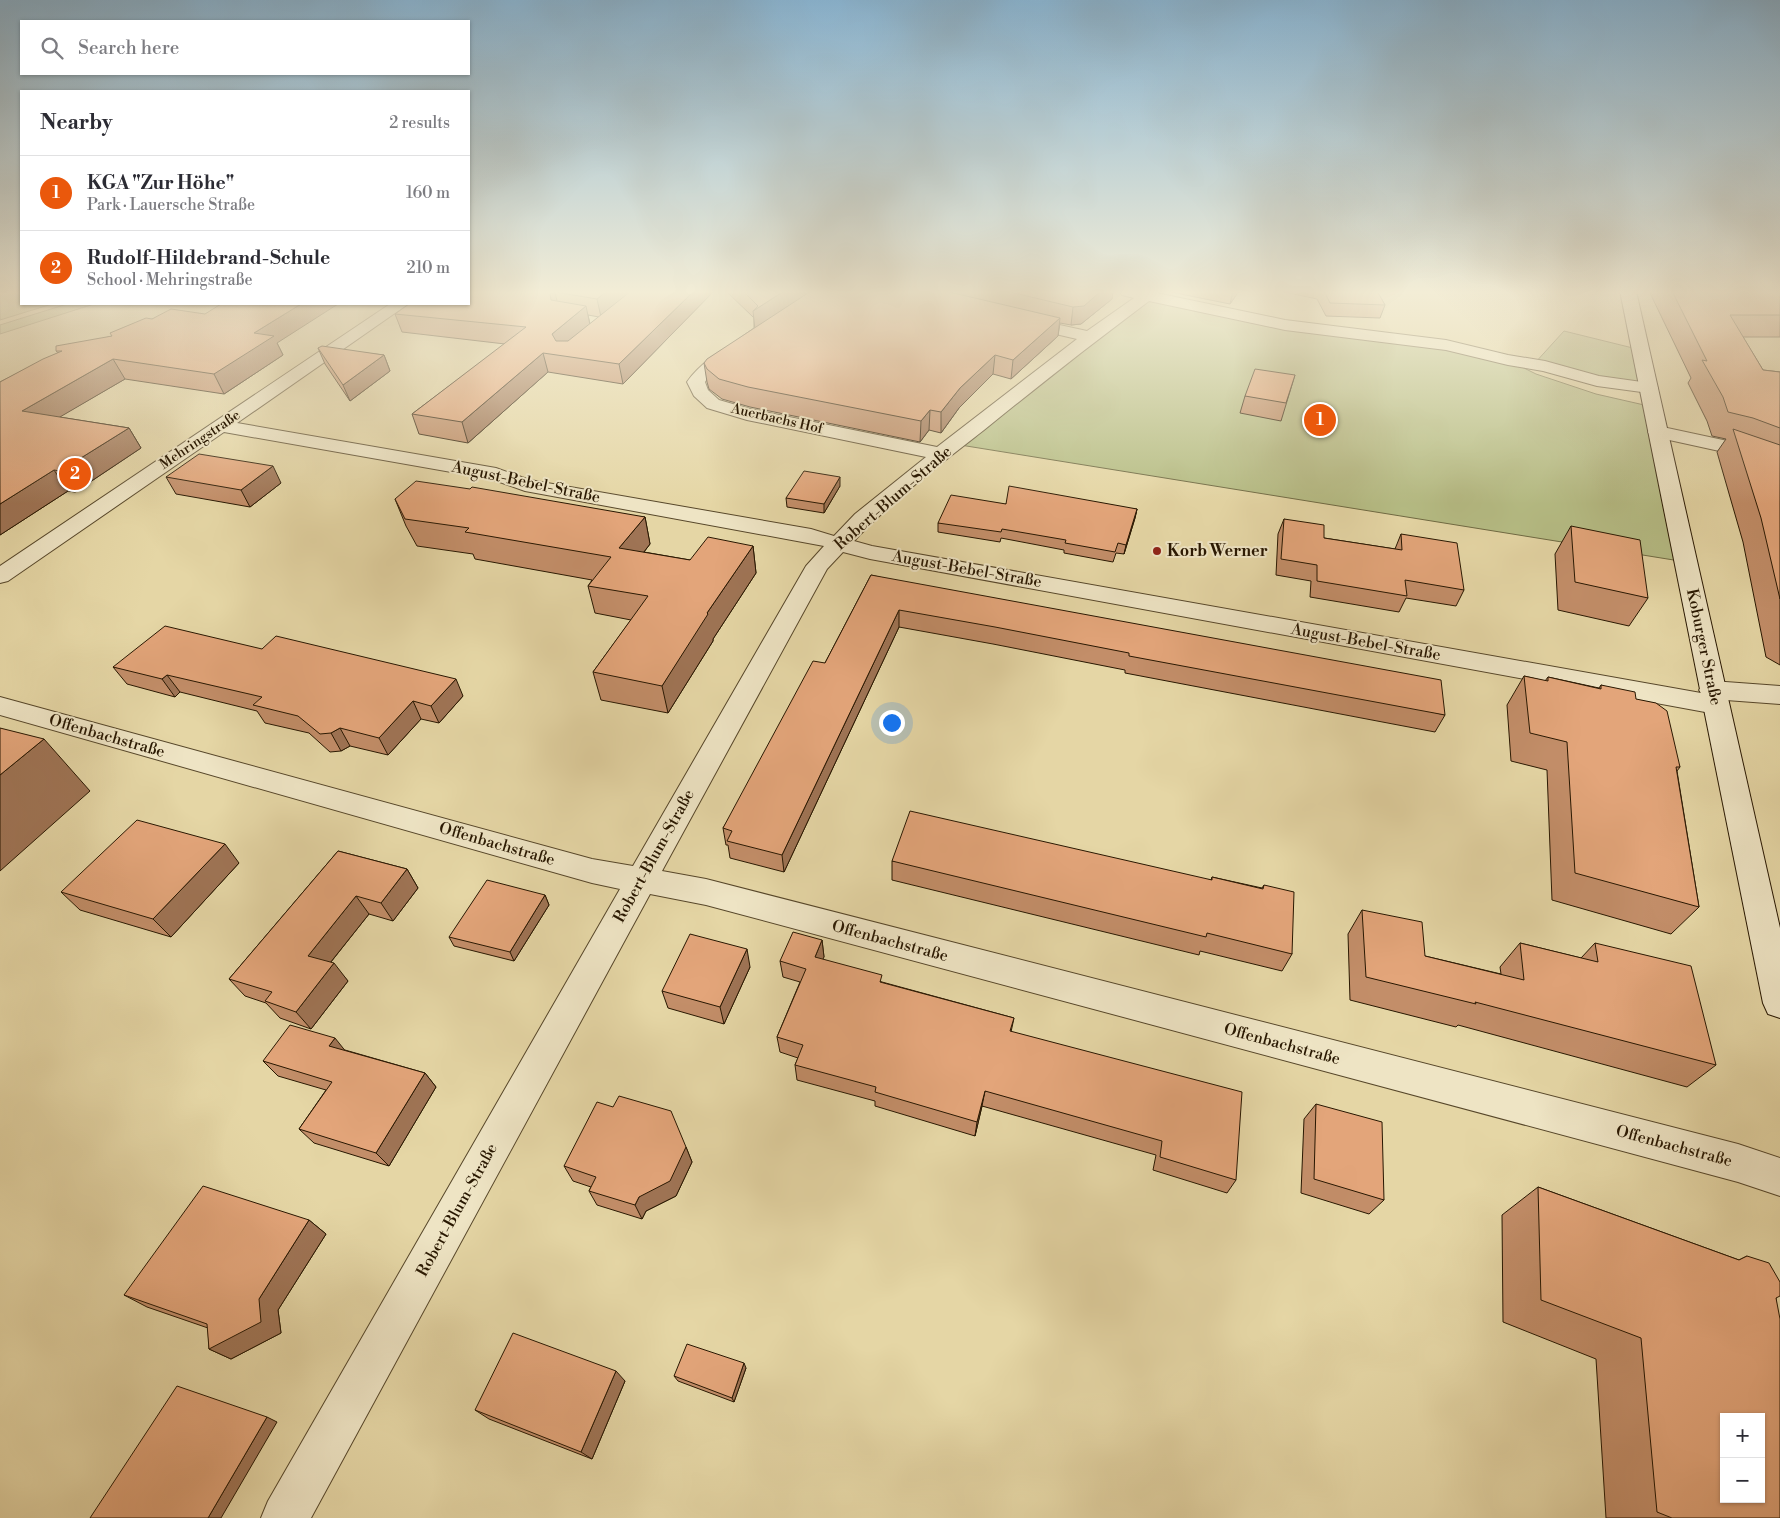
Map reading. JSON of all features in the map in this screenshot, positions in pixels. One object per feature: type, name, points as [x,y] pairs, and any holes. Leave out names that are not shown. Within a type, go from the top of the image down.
[{"type":"street","name":"Mehringstraße","points":[[0,576],[315,362]]},
{"type":"street","name":"Auerbachs Hof","points":[[718,362],[702,372],[696,382],[700,392],[713,404],[747,414],[941,454]]},
{"type":"street","name":"Robert-Blum-Straße","points":[[285,1518],[817,566],[863,519],[941,454],[1058,362]]},
{"type":"street","points":[[1512,362],[1536,374],[1596,394],[1652,407]]},
{"type":"street","points":[[1519,362],[1545,366],[1597,381],[1649,388]]},
{"type":"street","name":"Koburger Straße","points":[[1643,362],[1780,1003]]},
{"type":"street","name":"August-Bebel-Straße","points":[[221,426],[496,474],[525,485],[811,536],[870,552],[1714,697],[1780,695]]},
{"type":"street","points":[[1658,432],[1730,447],[1780,467]]},
{"type":"street","name":"Offenbachstraße","points":[[0,706],[592,871],[706,892],[1738,1163],[1780,1177]]},
{"type":"green space","points":[[1061,362],[1512,362],[1536,374],[1596,394],[1653,407],[1686,562],[954,444]]},
{"type":"green space","points":[[1536,362],[1643,362],[1649,388],[1534,364]]},
{"type":"building","points":[[38,362],[108,362],[22,411],[129,428],[60,471],[54,470],[0,504],[0,382]]},
{"type":"building","points":[[132,362],[233,362],[214,374]]},
{"type":"building","points":[[327,362],[375,362],[343,385]]},
{"type":"building","points":[[480,362],[533,362],[462,422],[412,414]]},
{"type":"building","points":[[604,362],[621,362],[619,364]]},
{"type":"building","points":[[988,362],[960,388],[941,412],[930,410],[921,421],[748,387],[719,379],[707,369],[704,363]]},
{"type":"building","points":[[1703,362],[1758,362],[1763,370],[1780,372],[1780,428],[1753,418],[1728,412],[1723,397]]},
{"type":"building","points":[[1255,369],[1295,375],[1286,403],[1245,396]]},
{"type":"building","points":[[1733,429],[1780,445],[1780,599],[1761,518]]},
{"type":"building","points":[[199,454],[273,466],[241,490],[166,477]]},
{"type":"building","points":[[804,471],[840,477],[824,504],[786,498]]},
{"type":"building","points":[[416,481],[470,489],[472,487],[645,517],[619,548],[690,560],[708,537],[753,546],[707,613],[662,686],[593,672],[648,596],[588,586],[611,557],[465,532],[469,528],[405,519],[395,499]]},
{"type":"building","points":[[1009,486],[1137,509],[1126,545],[1118,543],[1115,552],[1065,543],[1066,540],[1002,529],[1001,532],[938,523],[951,495],[1006,504]]},
{"type":"building","points":[[1284,519],[1324,525],[1324,538],[1402,550],[1401,534],[1457,543],[1464,590],[1405,580],[1407,596],[1317,581],[1317,565],[1281,559]]},
{"type":"building","points":[[1571,526],[1640,540],[1648,598],[1575,582]]},
{"type":"building","points":[[871,575],[1441,680],[1445,715],[1129,656],[1129,653],[899,610],[782,855],[727,841],[732,831],[723,828],[813,661],[825,663]]},
{"type":"building","points":[[165,626],[262,649],[276,636],[456,679],[431,706],[413,701],[379,738],[340,728],[331,733],[320,734],[298,716],[253,705],[262,697],[167,675],[162,679],[113,667]]},
{"type":"building","points":[[1524,676],[1548,681],[1548,677],[1601,689],[1601,685],[1635,692],[1636,699],[1656,703],[1667,711],[1680,767],[1676,767],[1699,907],[1575,873],[1567,742],[1530,733]]},
{"type":"building","points":[[0,728],[44,739],[0,775]]},
{"type":"building","points":[[910,811],[1212,880],[1212,877],[1263,889],[1264,885],[1294,892],[1292,954],[1207,933],[1206,937],[892,861]]},
{"type":"building","points":[[137,820],[225,844],[153,919],[61,892]]},
{"type":"building","points":[[338,851],[407,869],[381,903],[356,896],[308,956],[334,963],[296,1012],[265,1001],[272,992],[229,979]]},
{"type":"building","points":[[487,880],[545,895],[510,952],[449,937]]},
{"type":"building","points":[[1362,910],[1422,922],[1425,956],[1524,980],[1520,943],[1598,962],[1595,943],[1691,966],[1716,1065],[1475,1002],[1476,1004],[1366,977]]},
{"type":"building","points":[[793,932],[822,940],[815,957],[882,975],[880,982],[1014,1018],[1010,1031],[1242,1092],[1236,1180],[1160,1157],[1162,1141],[985,1091],[977,1122],[875,1092],[876,1087],[795,1065],[803,1045],[777,1037],[806,969],[780,961]]},
{"type":"building","points":[[690,934],[747,949],[720,1007],[662,991]]},
{"type":"building","points":[[290,1025],[335,1038],[329,1046],[425,1073],[376,1153],[299,1129],[332,1082],[263,1061]]},
{"type":"building","points":[[619,1096],[671,1111],[686,1147],[670,1181],[639,1197],[635,1205],[589,1191],[596,1177],[564,1166],[597,1102],[613,1107]]},
{"type":"building","points":[[1316,1104],[1382,1122],[1384,1200],[1314,1179]]},
{"type":"building","points":[[203,1186],[309,1220],[259,1299],[261,1322],[209,1349],[207,1324],[124,1295]]},
{"type":"building","points":[[1538,1187],[1739,1260],[1747,1256],[1769,1263],[1780,1282],[1780,1296],[1776,1298],[1780,1319],[1780,1518],[1672,1518],[1657,1512],[1641,1338],[1541,1300]]},
{"type":"building","points":[[513,1333],[616,1371],[581,1452],[475,1410]]},
{"type":"building","points":[[687,1344],[744,1363],[732,1398],[674,1376]]},
{"type":"building","points":[[177,1386],[267,1417],[208,1518],[90,1518]]},
{"type":"place","name":"KGA \"Zur Höhe\"","points":[[1320,420]]},
{"type":"place","name":"Rudolf-Hildebrand-Schule","points":[[75,474]]},
{"type":"place","name":"Korb Werner","points":[[1157,551]]}]
